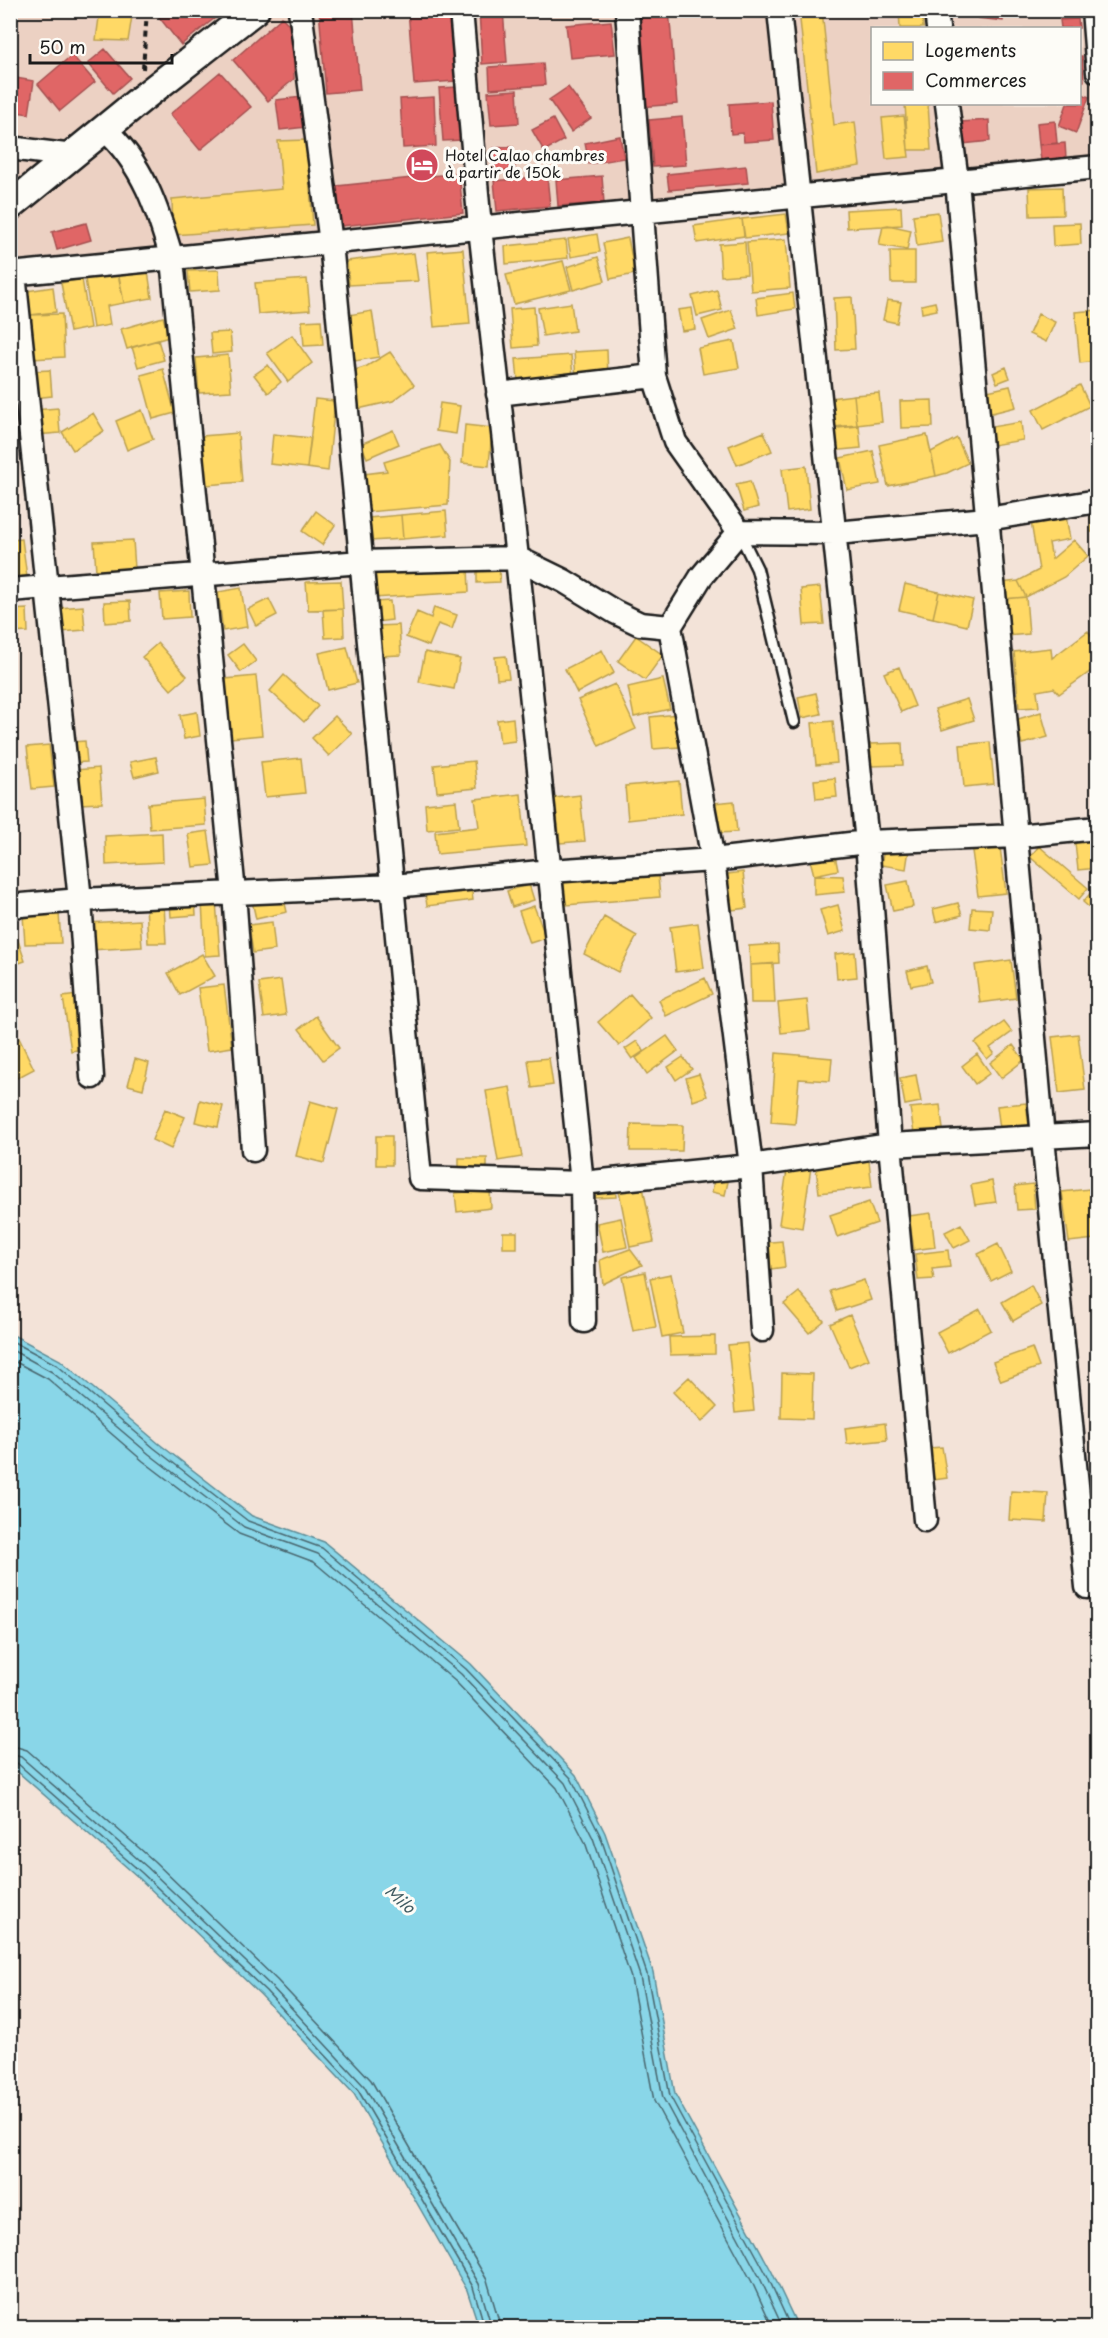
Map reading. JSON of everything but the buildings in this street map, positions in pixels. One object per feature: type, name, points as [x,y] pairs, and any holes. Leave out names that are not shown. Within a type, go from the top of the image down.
[{"type":"street","points":[[10,206],[255,10]]},
{"type":"street","points":[[300,10],[331,243],[420,1178],[582,1183],[751,1166],[890,1145],[1098,1134]]},
{"type":"street","points":[[461,10],[480,228],[582,1183],[584,1321]]},
{"type":"street","points":[[627,10],[654,376],[675,442],[740,532]]},
{"type":"street","points":[[779,10],[867,842],[890,1145],[925,1520]]},
{"type":"street","points":[[936,10],[938,27]]},
{"type":"street","points":[[1093,10],[1098,72]]},
{"type":"street","points":[[947,105],[957,181],[1043,1138],[1087,1587]]},
{"type":"street","points":[[104,129],[132,158],[147,187],[172,259],[234,893],[253,1150]]},
{"type":"street","points":[[10,148],[73,156]]},
{"type":"street","points":[[92,1077],[80,900],[12,274],[1098,167]]},
{"type":"street","points":[[498,394],[654,376]]},
{"type":"street","points":[[740,532],[836,534],[987,519],[1098,501]]},
{"type":"street","points":[[740,532],[701,577],[670,627],[713,860],[751,1166],[762,1330]]},
{"type":"street","points":[[10,590],[361,562],[517,558],[564,581],[615,612],[640,624],[670,627]]},
{"type":"street","points":[[10,906],[80,900],[394,886],[550,871],[713,860],[867,842],[1017,836],[1098,828]]},
{"type":"lane","points":[[740,532],[756,569],[794,722]]},
{"type":"path","points":[[141,99],[147,10]]},
{"type":"path","points":[[10,2315],[20,2328]]},
{"type":"shaded area","points":[[11,11],[1097,11],[1097,165],[11,260]]},
{"type":"water","name":"Milo","points":[[11,1334],[60,1360],[158,1443],[252,1516],[324,1542],[471,1664],[576,1775],[605,1833],[653,1972],[675,2094],[772,2272],[798,2327],[479,2327],[467,2290],[354,2094],[261,1995],[138,1877],[11,1766]]},
{"type":"place","name":"Hotel Calao chambres à partir de 150k","points":[[422,165]]}]
